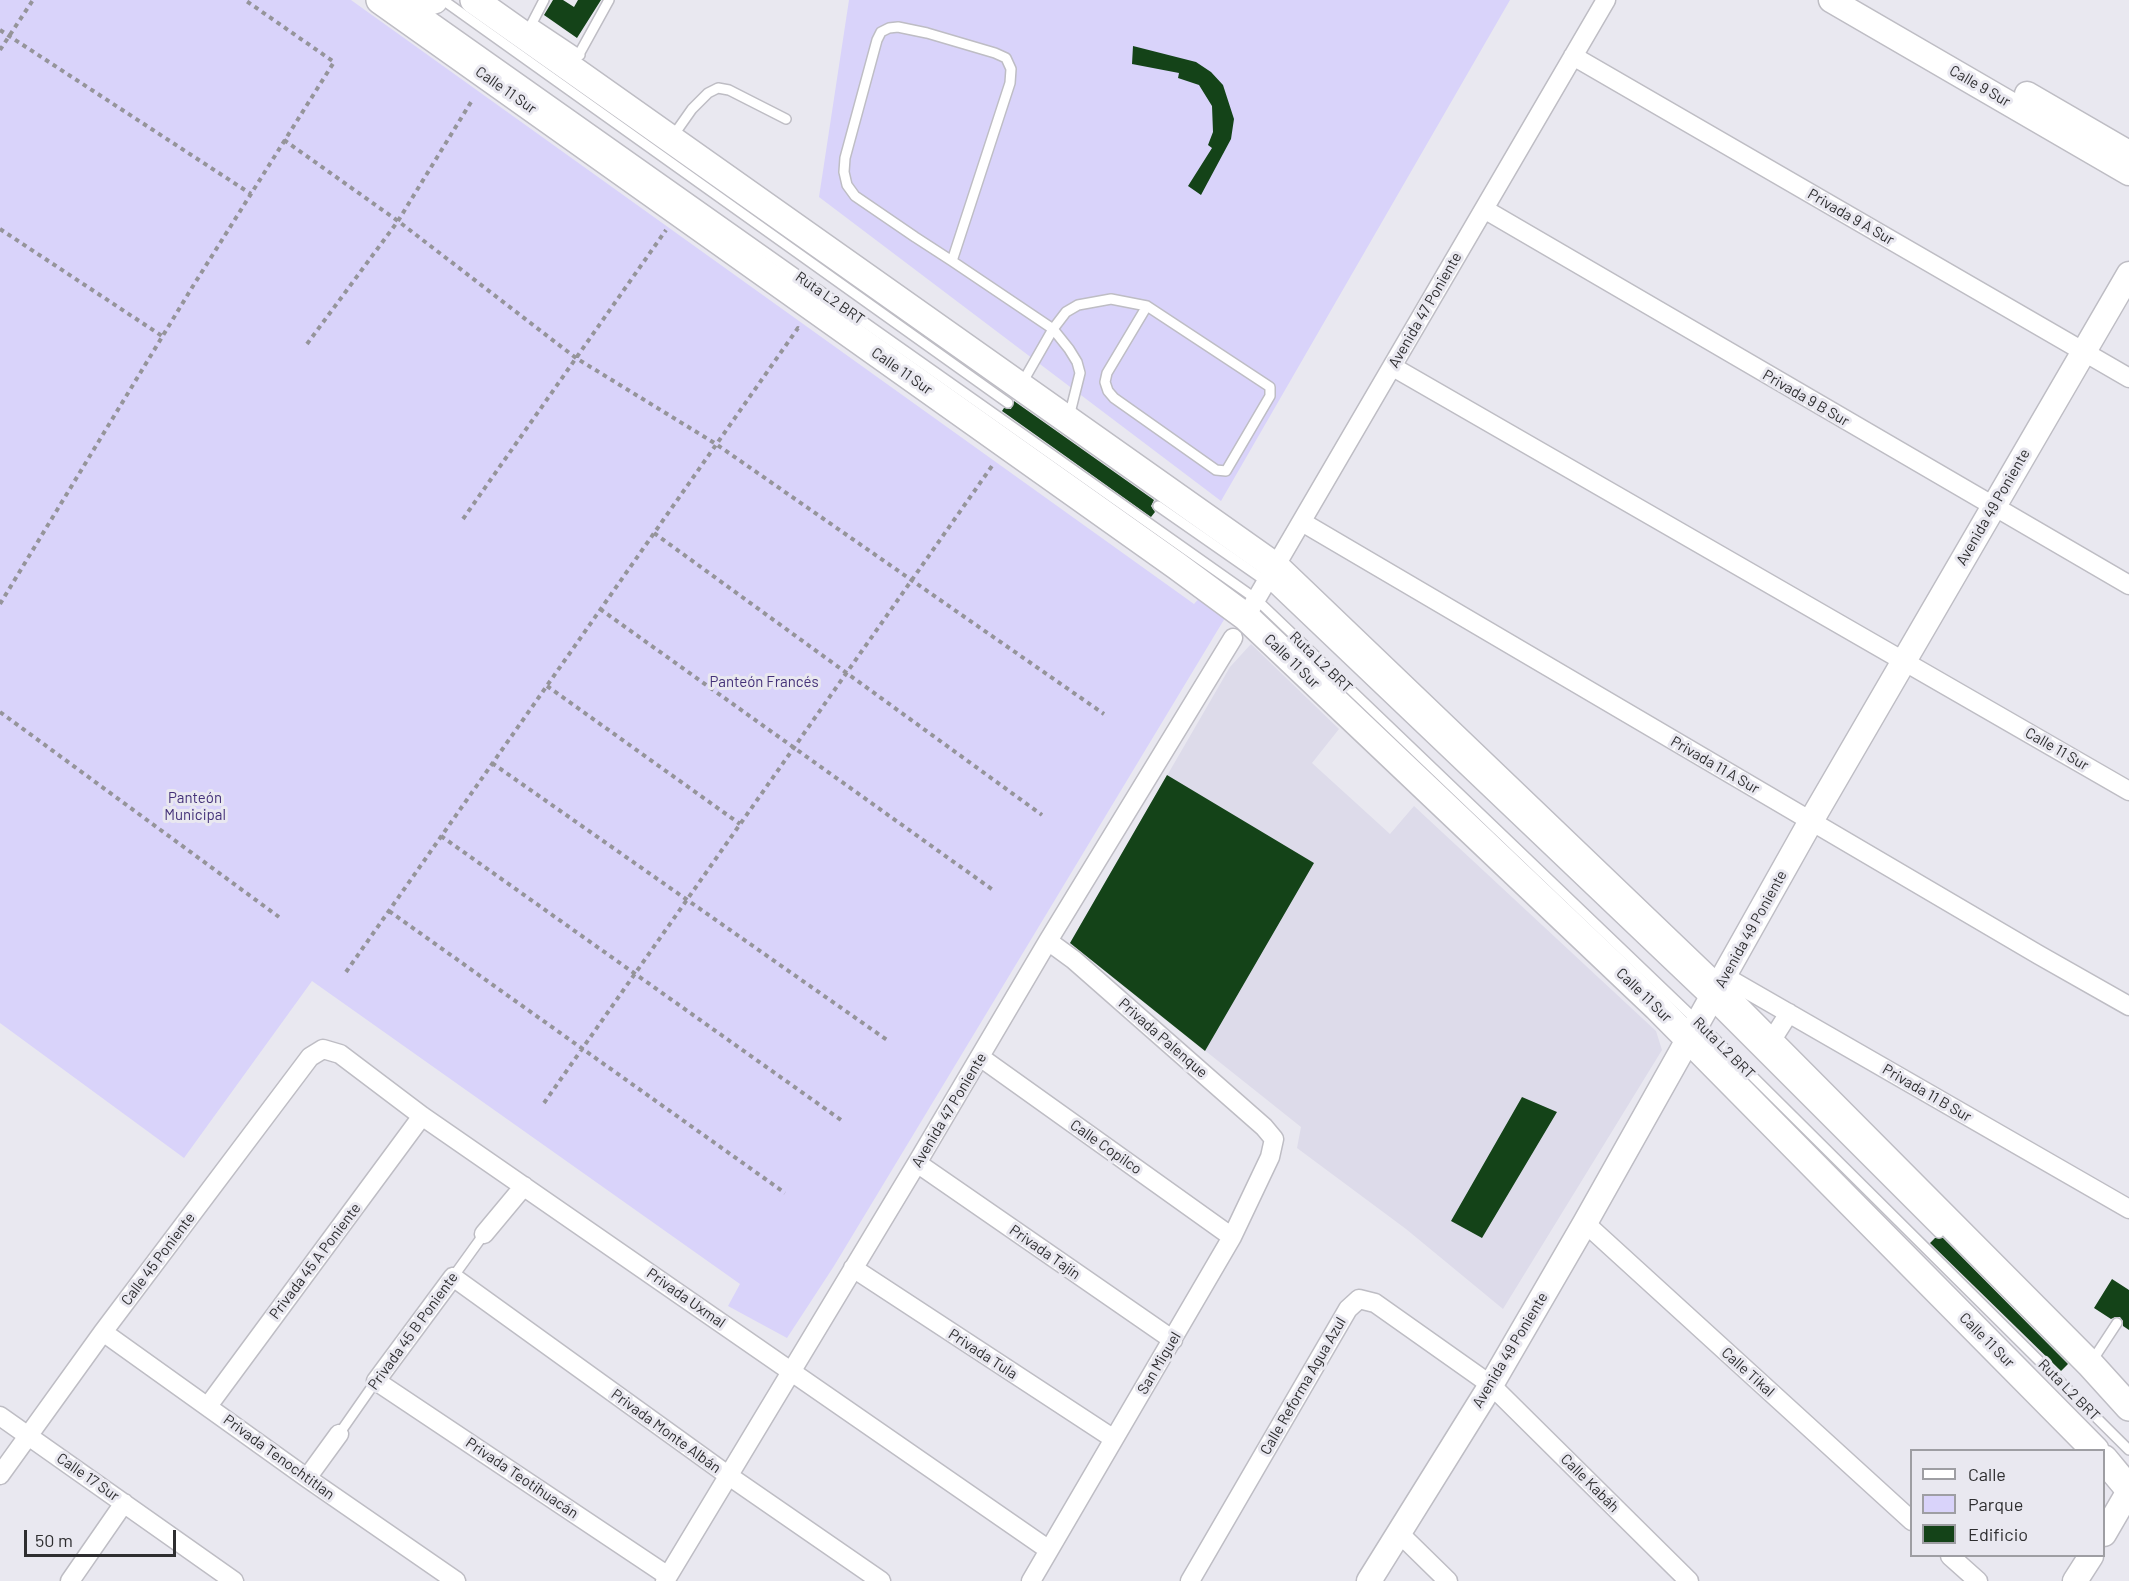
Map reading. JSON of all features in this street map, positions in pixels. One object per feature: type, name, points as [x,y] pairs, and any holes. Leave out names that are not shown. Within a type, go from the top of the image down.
[{"type":"main road","name":"Calle 11 Sur","points":[[474,0],[528,30],[576,62],[671,140],[1014,394],[1069,421],[1272,574],[1707,1006],[2094,1449]]},
{"type":"main road","name":"Calle 9 Sur","points":[[1831,0],[2129,173]]},
{"type":"main road","name":"Calle 9 Sur","points":[[1864,0],[2129,153]]},
{"type":"main road","name":"Calle 11 Sur","points":[[407,4],[1178,566],[1245,619],[1707,1006],[1770,1043],[2090,1364],[2129,1407]]},
{"type":"main road","name":"Avenida 49 Poniente","points":[[1369,1581],[1491,1385],[1585,1223],[1811,821],[2129,274]]},
{"type":"main road","points":[[2105,1461],[2129,1490],[2105,1531]]},
{"type":"main road","points":[[2075,1581],[2090,1557]]},
{"type":"street","name":"Avenida 47 Poniente","points":[[667,1578],[980,1058],[1048,940],[1272,574],[1606,0]]},
{"type":"street","name":"Privada 9 A Sur","points":[[1573,56],[2129,378]]},
{"type":"street","name":"Privada 9 B Sur","points":[[1484,209],[2129,585]]},
{"type":"street","name":"Calle 11 Sur","points":[[1393,367],[2129,791]]},
{"type":"street","name":"Privada 11 A Sur","points":[[1302,522],[2129,1006]]},
{"type":"street","name":"Privada Palenque","points":[[1048,940],[1264,1126],[1274,1139]]},
{"type":"street","name":"Privada 11 B Sur","points":[[1707,1006],[1789,1013],[2129,1209]]},
{"type":"street","points":[[1770,1043],[1789,1013]]},
{"type":"street","name":"Privada Uxmal","points":[[322,1049],[340,1054],[422,1116],[1049,1550]]},
{"type":"street","name":"Calle 45 Poniente","points":[[0,1475],[103,1332],[310,1057],[322,1049]]},
{"type":"street","name":"Calle Copilco","points":[[980,1058],[1232,1237]]},
{"type":"street","name":"Privada 45 A Poniente","points":[[208,1406],[422,1116]]},
{"type":"street","name":"San Miguel","points":[[1030,1581],[1232,1237],[1270,1157],[1274,1139]]},
{"type":"street","name":"Privada Tajín","points":[[917,1163],[1173,1340]]},
{"type":"street","name":"Privada 45 B Poniente","points":[[484,1234],[524,1186]]},
{"type":"street","name":"Calle Tikal","points":[[1585,1223],[1910,1520]]},
{"type":"street","name":"Privada Tula","points":[[853,1268],[1114,1439]]},
{"type":"street","name":"Privada 45 B Poniente","points":[[376,1382],[453,1277]]},
{"type":"street","name":"Privada Monte Albán","points":[[453,1277],[729,1476],[881,1581]]},
{"type":"street","name":"Calle Reforma Agua Azul","points":[[1190,1581],[1348,1309],[1359,1299],[1375,1303],[1491,1385]]},
{"type":"street","name":"Privada Tenochtitlan","points":[[103,1332],[456,1581]]},
{"type":"street","name":"Privada Teotihuacán","points":[[376,1382],[667,1578]]},
{"type":"street","name":"Calle Kabáh","points":[[1491,1385],[1689,1581]]},
{"type":"street","name":"Calle 17 Sur","points":[[0,1416],[231,1580]]},
{"type":"street","name":"Privada 45 B Poniente","points":[[307,1478],[339,1434]]},
{"type":"street","points":[[70,1581],[124,1503]]},
{"type":"street","points":[[1399,1533],[1448,1581]]},
{"type":"street","points":[[1951,1557],[1978,1581]]},
{"type":"lane","name":"Ruta L2 BRT","points":[[443,0],[1014,394]]},
{"type":"lane","points":[[528,30],[544,0]]},
{"type":"lane","points":[[576,62],[609,0]]},
{"type":"lane","points":[[951,261],[1010,83],[1011,69],[1006,58],[995,52],[927,33],[898,27],[889,28],[881,32],[877,40],[845,158],[846,179],[855,196],[951,261],[1053,329],[1077,362],[1080,373],[1069,421]]},
{"type":"lane","points":[[671,140],[692,109],[708,93],[718,88],[729,90],[786,119]]},
{"type":"lane","points":[[1014,394],[1053,329],[1066,312],[1091,301],[1111,299],[1147,306],[1270,387],[1270,396],[1226,471],[1216,470],[1114,398],[1108,391],[1105,382],[1107,373],[1147,306]]},
{"type":"lane","points":[[1158,506],[1272,574]]},
{"type":"lane","name":"Ruta L2 BRT","points":[[1707,1006],[1940,1233]]},
{"type":"lane","name":"Ruta L2 BRT","points":[[1707,1006],[2129,1450]]},
{"type":"lane","name":"Privada 45 B Poniente","points":[[453,1277],[484,1234]]},
{"type":"lane","points":[[2090,1364],[2117,1323]]},
{"type":"lane","name":"Privada 45 B Poniente","points":[[339,1434],[376,1382]]},
{"type":"path","points":[[0,50],[33,0]]},
{"type":"path","points":[[0,604],[162,336],[334,62],[245,0]]},
{"type":"path","points":[[0,30],[251,194]]},
{"type":"path","points":[[307,344],[398,221],[471,102]]},
{"type":"path","points":[[284,140],[398,221],[576,358],[716,444],[1104,714]]},
{"type":"path","points":[[463,519],[669,226]]},
{"type":"path","points":[[0,230],[162,336]]},
{"type":"path","points":[[346,972],[798,328]]},
{"type":"path","points":[[544,1103],[992,466]]},
{"type":"path","points":[[654,533],[1042,815]]},
{"type":"path","points":[[600,609],[993,890]]},
{"type":"path","points":[[547,686],[740,824]]},
{"type":"path","points":[[0,712],[279,916]]},
{"type":"path","points":[[492,763],[887,1040]]},
{"type":"path","points":[[441,836],[841,1120]]},
{"type":"path","points":[[389,911],[785,1193]]},
{"type":"shaded area","points":[[1251,644],[1339,729],[1312,763],[1390,834],[1414,806],[1656,1031],[1662,1050],[1503,1309],[1406,1229],[1297,1148],[1301,1127],[1070,943],[1230,667]]},
{"type":"green space","name":"Panteón Francés","points":[[0,0],[351,0],[1194,604],[1203,594],[1222,609],[1225,618],[834,1266],[787,1338],[728,1306],[740,1284],[312,981],[184,1158],[0,1023]]},
{"type":"green space","points":[[849,0],[1510,0],[1221,501],[819,197]]},
{"type":"building","points":[[553,0],[563,0],[574,7],[578,0],[601,0],[577,38],[544,15]]},
{"type":"building","points":[[1133,46],[1196,62],[1211,72],[1223,85],[1234,119],[1231,139],[1201,195],[1188,186],[1212,148],[1208,145],[1213,132],[1212,106],[1199,85],[1178,78],[1179,73],[1132,64]]},
{"type":"building","points":[[1014,401],[1154,500],[1151,506],[1155,512],[1151,517],[1002,411],[1004,408],[1011,409]]},
{"type":"building","points":[[1167,775],[1314,863],[1205,1051],[1070,943]]},
{"type":"building","points":[[1522,1097],[1557,1112],[1482,1238],[1451,1221]]},
{"type":"building","points":[[1935,1238],[1943,1238],[2068,1364],[2061,1371],[1930,1243]]},
{"type":"building","points":[[2112,1279],[2129,1290],[2129,1330],[2123,1326],[2120,1317],[2111,1319],[2094,1308]]},
{"type":"park label","name":"Panteón Municipal","points":[[195,806]]}]
